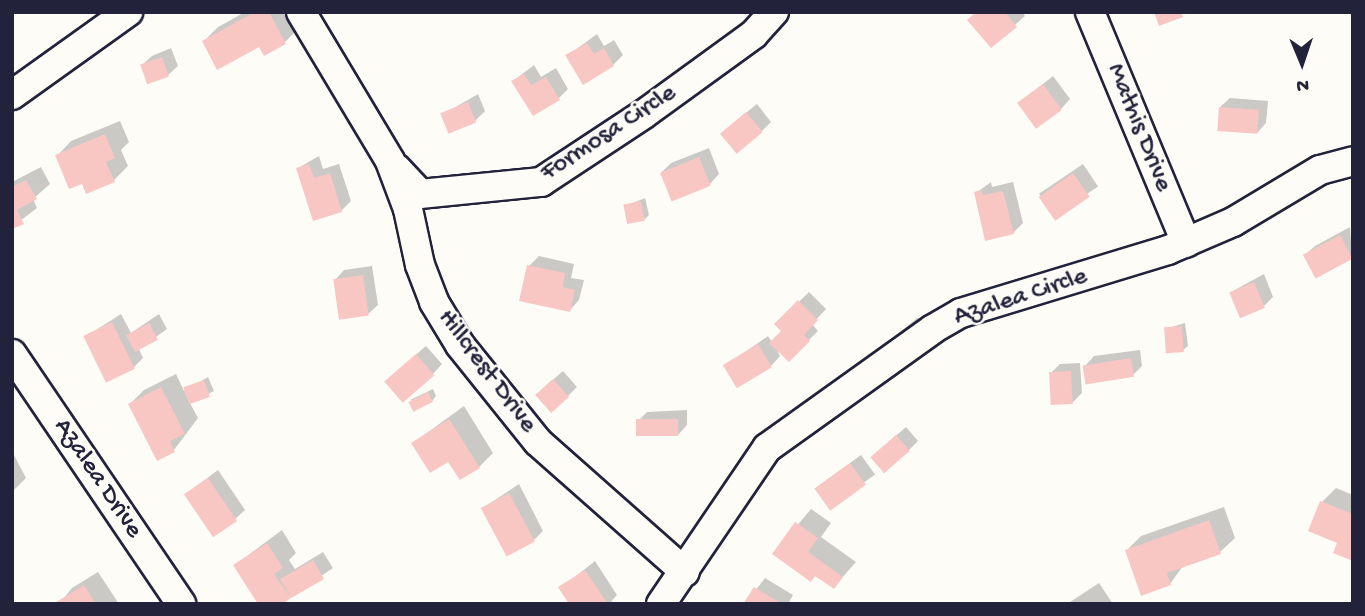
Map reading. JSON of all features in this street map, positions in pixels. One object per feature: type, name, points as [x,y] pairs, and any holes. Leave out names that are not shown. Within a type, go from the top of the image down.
[{"type":"street","points":[[12,95],[128,12]]},
{"type":"street","name":"Hillcrest Drive","points":[[301,12],[390,161],[408,209],[419,265],[434,302],[460,345],[538,442],[685,572]]},
{"type":"street","name":"Formosa Circle","points":[[390,161],[420,194],[541,182],[644,114],[754,34],[774,12]]},
{"type":"street","name":"Mathis Drive","points":[[1090,12],[1186,243]]},
{"type":"street","name":"Azalea Circle","points":[[661,604],[767,448],[933,329],[961,313],[1186,243],[1233,222],[1321,170],[1353,161]]},
{"type":"street","name":"Azalea Drive","points":[[12,354],[181,604]]},
{"type":"building","points":[[255,12],[269,12],[286,44],[264,56],[259,47],[217,70],[202,41]]},
{"type":"building","points":[[976,12],[1005,12],[1017,27],[991,48],[967,20]]},
{"type":"building","points":[[1154,12],[1181,12],[1183,17],[1159,26]]},
{"type":"building","points":[[587,43],[594,54],[604,48],[614,66],[583,85],[565,55]]},
{"type":"building","points":[[162,57],[169,77],[147,84],[140,64]]},
{"type":"building","points":[[524,74],[531,85],[546,77],[560,100],[533,116],[511,81]]},
{"type":"building","points":[[1043,84],[1062,110],[1036,129],[1017,103]]},
{"type":"building","points":[[468,102],[476,122],[448,134],[440,113]]},
{"type":"building","points":[[1219,107],[1259,110],[1257,134],[1217,131]]},
{"type":"building","points":[[746,112],[763,132],[737,154],[720,134]]},
{"type":"building","points":[[105,134],[115,158],[106,162],[115,182],[86,194],[82,184],[69,189],[55,155]]},
{"type":"building","points":[[699,157],[711,186],[672,201],[660,173]]},
{"type":"building","points":[[309,164],[314,178],[330,173],[342,212],[313,221],[296,168]]},
{"type":"building","points":[[1073,173],[1090,197],[1055,221],[1039,197]]},
{"type":"building","points":[[26,180],[37,199],[17,210],[24,224],[12,229],[12,187]]},
{"type":"building","points":[[981,190],[983,195],[1003,191],[1014,234],[985,241],[974,192]]},
{"type":"building","points":[[641,201],[645,221],[627,224],[623,204]]},
{"type":"building","points":[[1340,235],[1353,259],[1316,279],[1303,255]]},
{"type":"building","points":[[527,265],[565,273],[563,287],[575,290],[570,312],[519,301]]},
{"type":"building","points":[[363,275],[369,316],[339,320],[333,279]]},
{"type":"building","points":[[1254,282],[1265,308],[1240,318],[1229,293]]},
{"type":"building","points":[[798,300],[818,320],[804,335],[810,341],[789,362],[769,343],[781,331],[774,324]]},
{"type":"building","points":[[112,322],[135,369],[106,383],[83,336]]},
{"type":"building","points":[[149,323],[158,340],[135,352],[126,335]]},
{"type":"building","points":[[1182,326],[1184,352],[1166,353],[1164,327]]},
{"type":"building","points":[[758,344],[772,367],[737,388],[723,365]]},
{"type":"building","points":[[416,354],[434,375],[403,403],[384,382]]},
{"type":"building","points":[[1131,358],[1134,377],[1086,384],[1083,366]]},
{"type":"building","points":[[1071,371],[1073,404],[1051,405],[1049,372]]},
{"type":"building","points":[[553,379],[569,397],[551,413],[535,395]]},
{"type":"building","points":[[204,380],[210,397],[189,404],[183,387]]},
{"type":"building","points":[[161,387],[185,434],[170,441],[175,452],[157,461],[128,404]]},
{"type":"building","points":[[428,392],[433,402],[413,412],[408,402]]},
{"type":"building","points":[[449,419],[480,468],[460,480],[448,462],[430,473],[411,443]]},
{"type":"building","points":[[636,419],[678,419],[678,436],[636,436]]},
{"type":"building","points":[[896,435],[910,451],[884,473],[870,457]]},
{"type":"building","points":[[850,463],[866,485],[830,511],[814,489]]},
{"type":"building","points":[[208,478],[237,521],[213,537],[184,494]]},
{"type":"building","points":[[509,493],[535,542],[507,557],[481,508]]},
{"type":"building","points":[[1320,501],[1353,514],[1353,561],[1333,553],[1337,543],[1308,531]]},
{"type":"building","points":[[1209,520],[1221,554],[1167,573],[1171,585],[1141,596],[1125,550]]},
{"type":"building","points":[[795,522],[818,538],[808,552],[843,577],[834,589],[815,576],[811,582],[772,554]]},
{"type":"building","points":[[267,543],[283,568],[274,574],[291,598],[282,604],[258,604],[233,565]]},
{"type":"building","points":[[313,560],[324,579],[291,598],[280,579]]},
{"type":"building","points":[[585,570],[608,604],[569,604],[558,587]]},
{"type":"building","points":[[84,585],[96,604],[53,604]]},
{"type":"building","points":[[754,587],[782,604],[743,604]]}]
